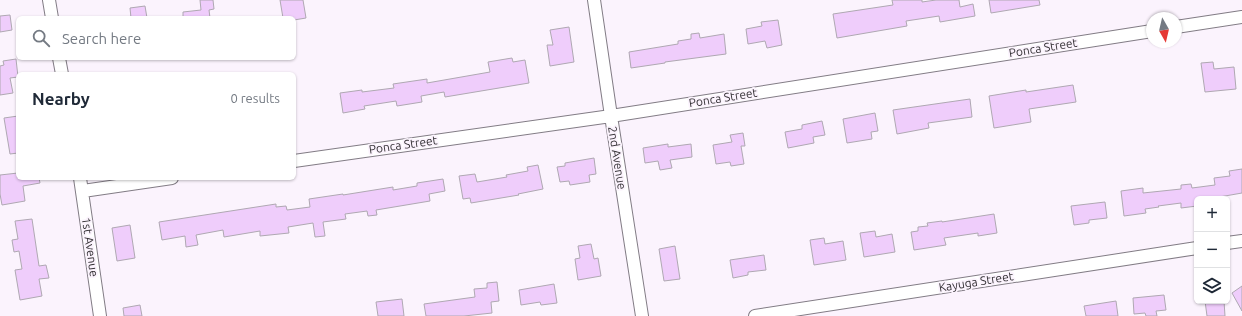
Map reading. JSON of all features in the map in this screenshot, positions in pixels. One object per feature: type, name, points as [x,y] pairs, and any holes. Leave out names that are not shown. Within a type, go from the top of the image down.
[{"type":"street","points":[[49,0],[52,16]]},
{"type":"street","name":"2nd Avenue","points":[[594,0],[642,316]]},
{"type":"street","points":[[1182,26],[1242,17]]},
{"type":"street","name":"Ponca Street","points":[[296,161],[611,116],[1146,32]]},
{"type":"street","points":[[59,60],[62,72]]},
{"type":"street","name":"1st Avenue","points":[[80,180],[100,316]]},
{"type":"street","points":[[83,191],[158,180]]},
{"type":"street","points":[[1230,243],[1242,241]]},
{"type":"street","name":"Kayuga Street","points":[[755,316],[1194,248]]},
{"type":"building","points":[[200,0],[213,0],[214,9],[209,10],[210,16],[183,16],[183,12],[201,10]]},
{"type":"building","points":[[280,0],[303,0],[306,18],[296,20],[296,16],[283,16]]},
{"type":"building","points":[[892,0],[922,0],[922,2],[936,0],[959,0],[960,7],[973,4],[975,16],[940,22],[939,16],[906,21],[907,26],[837,38],[833,14],[893,5]]},
{"type":"building","points":[[989,0],[1039,0],[1040,5],[991,13]]},
{"type":"building","points":[[145,6],[147,16],[131,16],[130,8]]},
{"type":"building","points":[[10,15],[12,30],[0,32],[0,16]]},
{"type":"building","points":[[778,20],[782,45],[767,48],[765,41],[748,44],[746,29],[762,26],[761,22]]},
{"type":"building","points":[[569,27],[574,62],[550,66],[547,45],[553,45],[550,30]]},
{"type":"building","points":[[699,33],[700,38],[724,34],[726,54],[631,68],[629,52],[678,44],[678,41],[691,39],[691,34]]},
{"type":"building","points":[[512,58],[513,62],[525,60],[529,83],[445,97],[444,92],[421,96],[422,102],[397,106],[396,101],[364,106],[365,109],[343,113],[340,93],[394,88],[393,84],[427,79],[427,83],[490,72],[488,62]]},
{"type":"building","points":[[16,59],[17,72],[16,72],[16,77],[10,78],[13,93],[0,95],[0,66],[4,65],[3,61]]},
{"type":"building","points":[[1213,62],[1214,69],[1234,67],[1236,89],[1205,92],[1201,63]]},
{"type":"building","points":[[1073,85],[1076,102],[1029,109],[1031,122],[994,128],[989,96]]},
{"type":"building","points":[[970,99],[972,117],[928,123],[929,128],[897,134],[893,110]]},
{"type":"building","points":[[875,113],[878,131],[871,132],[872,139],[847,143],[843,119]]},
{"type":"building","points":[[16,116],[16,153],[10,154],[4,118]]},
{"type":"building","points":[[822,121],[825,135],[813,137],[814,143],[788,148],[785,132],[802,129],[802,125]]},
{"type":"building","points":[[743,133],[745,146],[741,146],[744,164],[731,166],[730,162],[716,164],[713,145],[732,142],[730,135]]},
{"type":"building","points":[[668,144],[668,147],[691,144],[692,157],[670,160],[672,168],[660,170],[658,161],[645,163],[643,148]]},
{"type":"building","points":[[594,158],[596,174],[589,175],[590,182],[570,185],[569,181],[560,182],[557,167],[565,166],[565,163]]},
{"type":"building","points":[[538,165],[543,189],[518,194],[519,195],[471,203],[470,198],[463,199],[459,176],[475,174],[477,182],[507,177],[506,175],[528,171],[527,167]]},
{"type":"building","points":[[1242,169],[1242,193],[1225,196],[1194,196],[1194,206],[1181,208],[1181,203],[1158,206],[1159,207],[1145,209],[1146,213],[1124,216],[1121,191],[1143,188],[1143,193],[1181,189],[1181,185],[1191,184],[1192,188],[1215,185],[1214,178],[1230,176],[1229,171]]},
{"type":"building","points":[[16,173],[16,180],[39,180],[40,183],[23,186],[25,201],[2,205],[0,194],[0,175]]},
{"type":"building","points":[[443,179],[445,191],[429,194],[430,201],[376,210],[377,215],[368,216],[367,211],[345,214],[346,219],[323,222],[325,236],[315,237],[313,223],[288,227],[289,233],[260,236],[260,231],[224,237],[223,230],[196,235],[198,245],[186,247],[185,236],[162,240],[159,222],[276,204],[276,207],[286,206],[287,210],[310,207],[309,199],[393,187],[393,190],[417,186],[417,183]]},
{"type":"building","points":[[1105,202],[1107,218],[1089,220],[1089,223],[1074,225],[1071,206]]},
{"type":"building","points":[[994,214],[997,233],[978,236],[978,233],[944,238],[946,245],[914,250],[911,232],[918,231],[918,227],[928,226],[927,223]]},
{"type":"building","points":[[32,219],[39,266],[46,265],[49,278],[39,279],[42,296],[20,300],[15,270],[22,269],[19,251],[14,252],[12,240],[18,239],[15,221]]},
{"type":"building","points":[[130,225],[135,258],[117,261],[112,228]]},
{"type":"building","points":[[875,231],[876,237],[892,234],[895,252],[864,257],[860,233]]},
{"type":"building","points":[[824,238],[825,244],[843,241],[846,260],[814,265],[810,240]]},
{"type":"building","points":[[591,244],[594,259],[598,258],[601,276],[578,280],[575,259],[580,258],[578,246]]},
{"type":"building","points":[[675,246],[680,279],[664,281],[659,249]]},
{"type":"building","points":[[764,255],[766,270],[748,272],[748,275],[733,278],[730,260]]},
{"type":"building","points":[[497,282],[499,301],[491,302],[492,313],[464,316],[426,316],[424,304],[475,297],[474,289],[487,288],[487,283]]},
{"type":"building","points":[[554,284],[557,303],[541,305],[540,302],[521,305],[519,290]]},
{"type":"building","points":[[1242,286],[1242,311],[1232,293]]},
{"type":"building","points":[[1164,295],[1166,310],[1156,311],[1157,316],[1146,316],[1145,313],[1134,314],[1133,298]]},
{"type":"building","points":[[402,299],[404,316],[378,316],[376,302]]},
{"type":"building","points":[[1116,301],[1118,316],[1086,316],[1084,306]]},
{"type":"building","points":[[1205,304],[1224,304],[1225,316],[1207,316]]},
{"type":"building","points":[[140,305],[142,316],[124,316],[123,308]]}]
